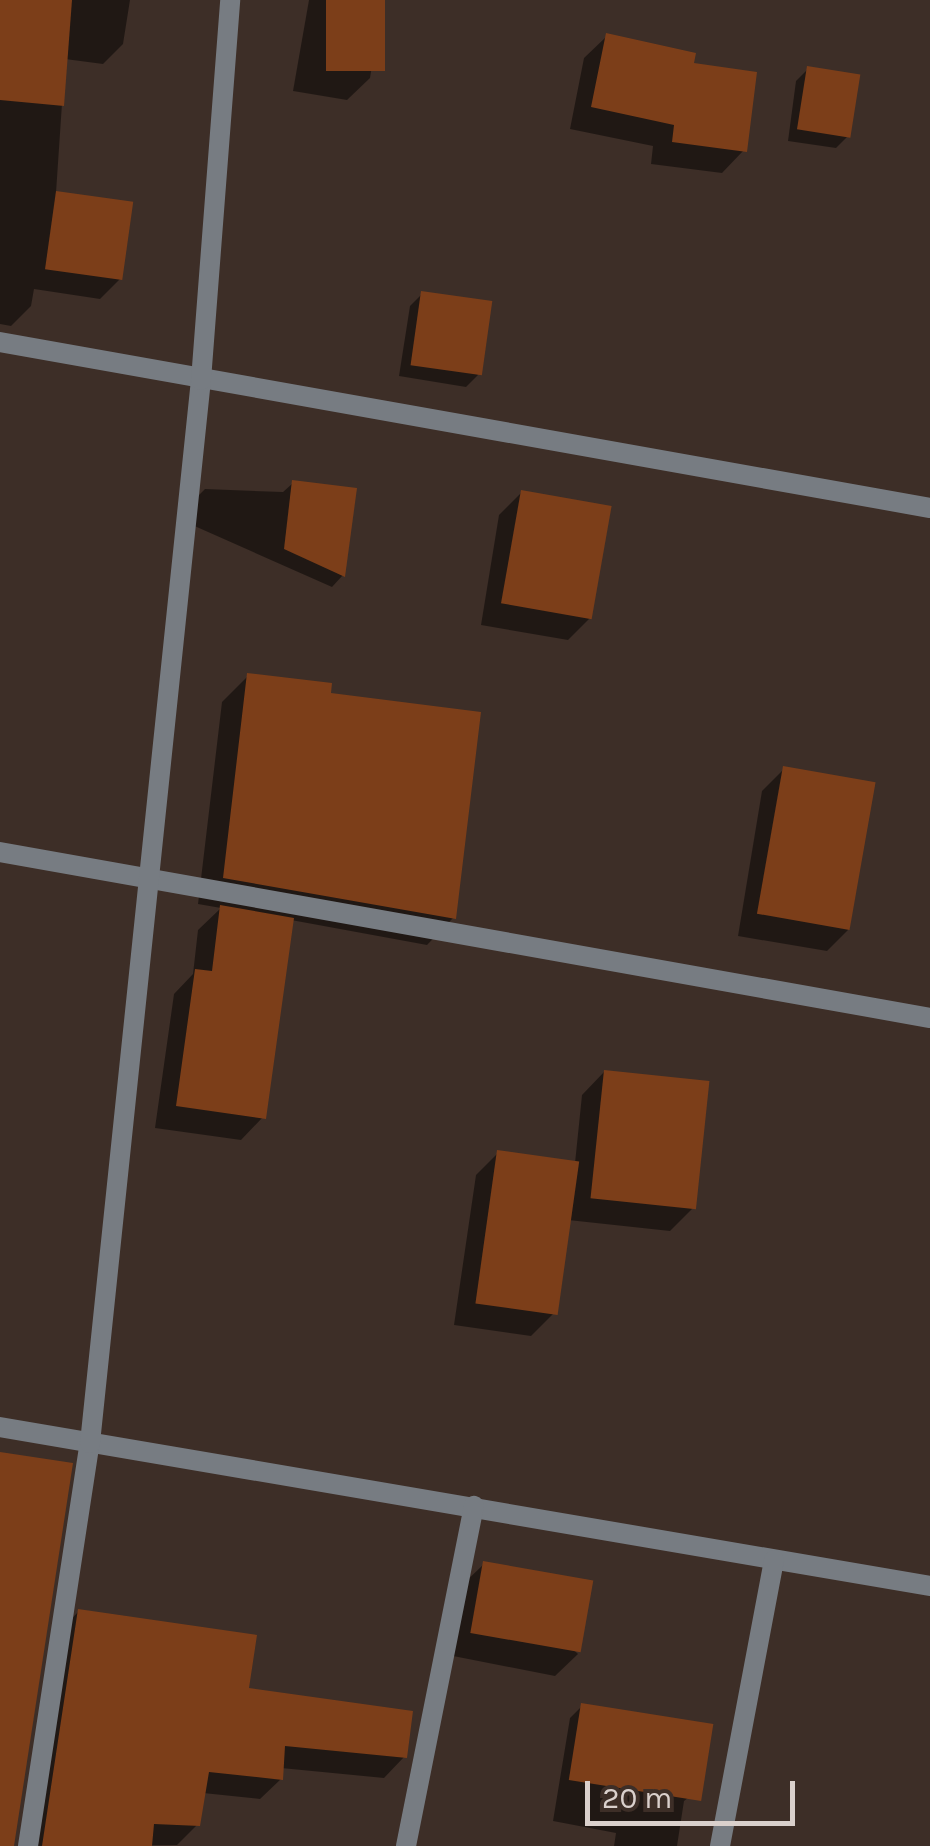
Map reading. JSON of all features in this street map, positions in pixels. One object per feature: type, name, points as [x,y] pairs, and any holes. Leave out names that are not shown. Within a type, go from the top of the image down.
[{"type":"street","points":[[28,1846],[90,1443],[145,875],[201,380],[230,0]]},
{"type":"street","points":[[0,342],[930,508]]},
{"type":"street","points":[[0,852],[930,1018]]},
{"type":"street","points":[[0,1427],[930,1586]]},
{"type":"street","points":[[406,1846],[474,1506]]},
{"type":"street","points":[[720,1846],[774,1560]]},
{"type":"building","points":[[0,0],[72,0],[64,106],[0,100]]},
{"type":"building","points":[[326,0],[385,0],[385,71],[326,71]]},
{"type":"building","points":[[606,33],[696,53],[694,63],[757,72],[747,152],[672,142],[674,125],[591,107]]},
{"type":"building","points":[[807,66],[860,74],[850,138],[797,129]]},
{"type":"building","points":[[56,191],[133,202],[122,280],[45,269]]},
{"type":"building","points":[[421,291],[492,301],[482,375],[411,365]]},
{"type":"building","points":[[292,480],[357,488],[345,577],[284,549]]},
{"type":"building","points":[[521,490],[612,506],[592,619],[501,603]]},
{"type":"building","points":[[247,673],[332,683],[331,693],[481,712],[456,919],[223,878]]},
{"type":"building","points":[[783,766],[876,782],[850,930],[757,914]]},
{"type":"building","points":[[220,905],[294,918],[266,1119],[176,1106],[195,969],[212,971]]},
{"type":"building","points":[[604,1070],[709,1081],[696,1209],[591,1198]]},
{"type":"building","points":[[497,1150],[579,1162],[558,1315],[475,1303]]},
{"type":"building","points":[[0,1452],[73,1463],[14,1846],[0,1846]]},
{"type":"building","points":[[483,1561],[593,1580],[581,1652],[470,1633]]},
{"type":"building","points":[[78,1609],[257,1635],[249,1688],[413,1711],[407,1758],[285,1746],[283,1780],[209,1772],[200,1826],[154,1824],[152,1846],[42,1846]]},
{"type":"building","points":[[581,1703],[713,1724],[701,1801],[569,1780]]}]
